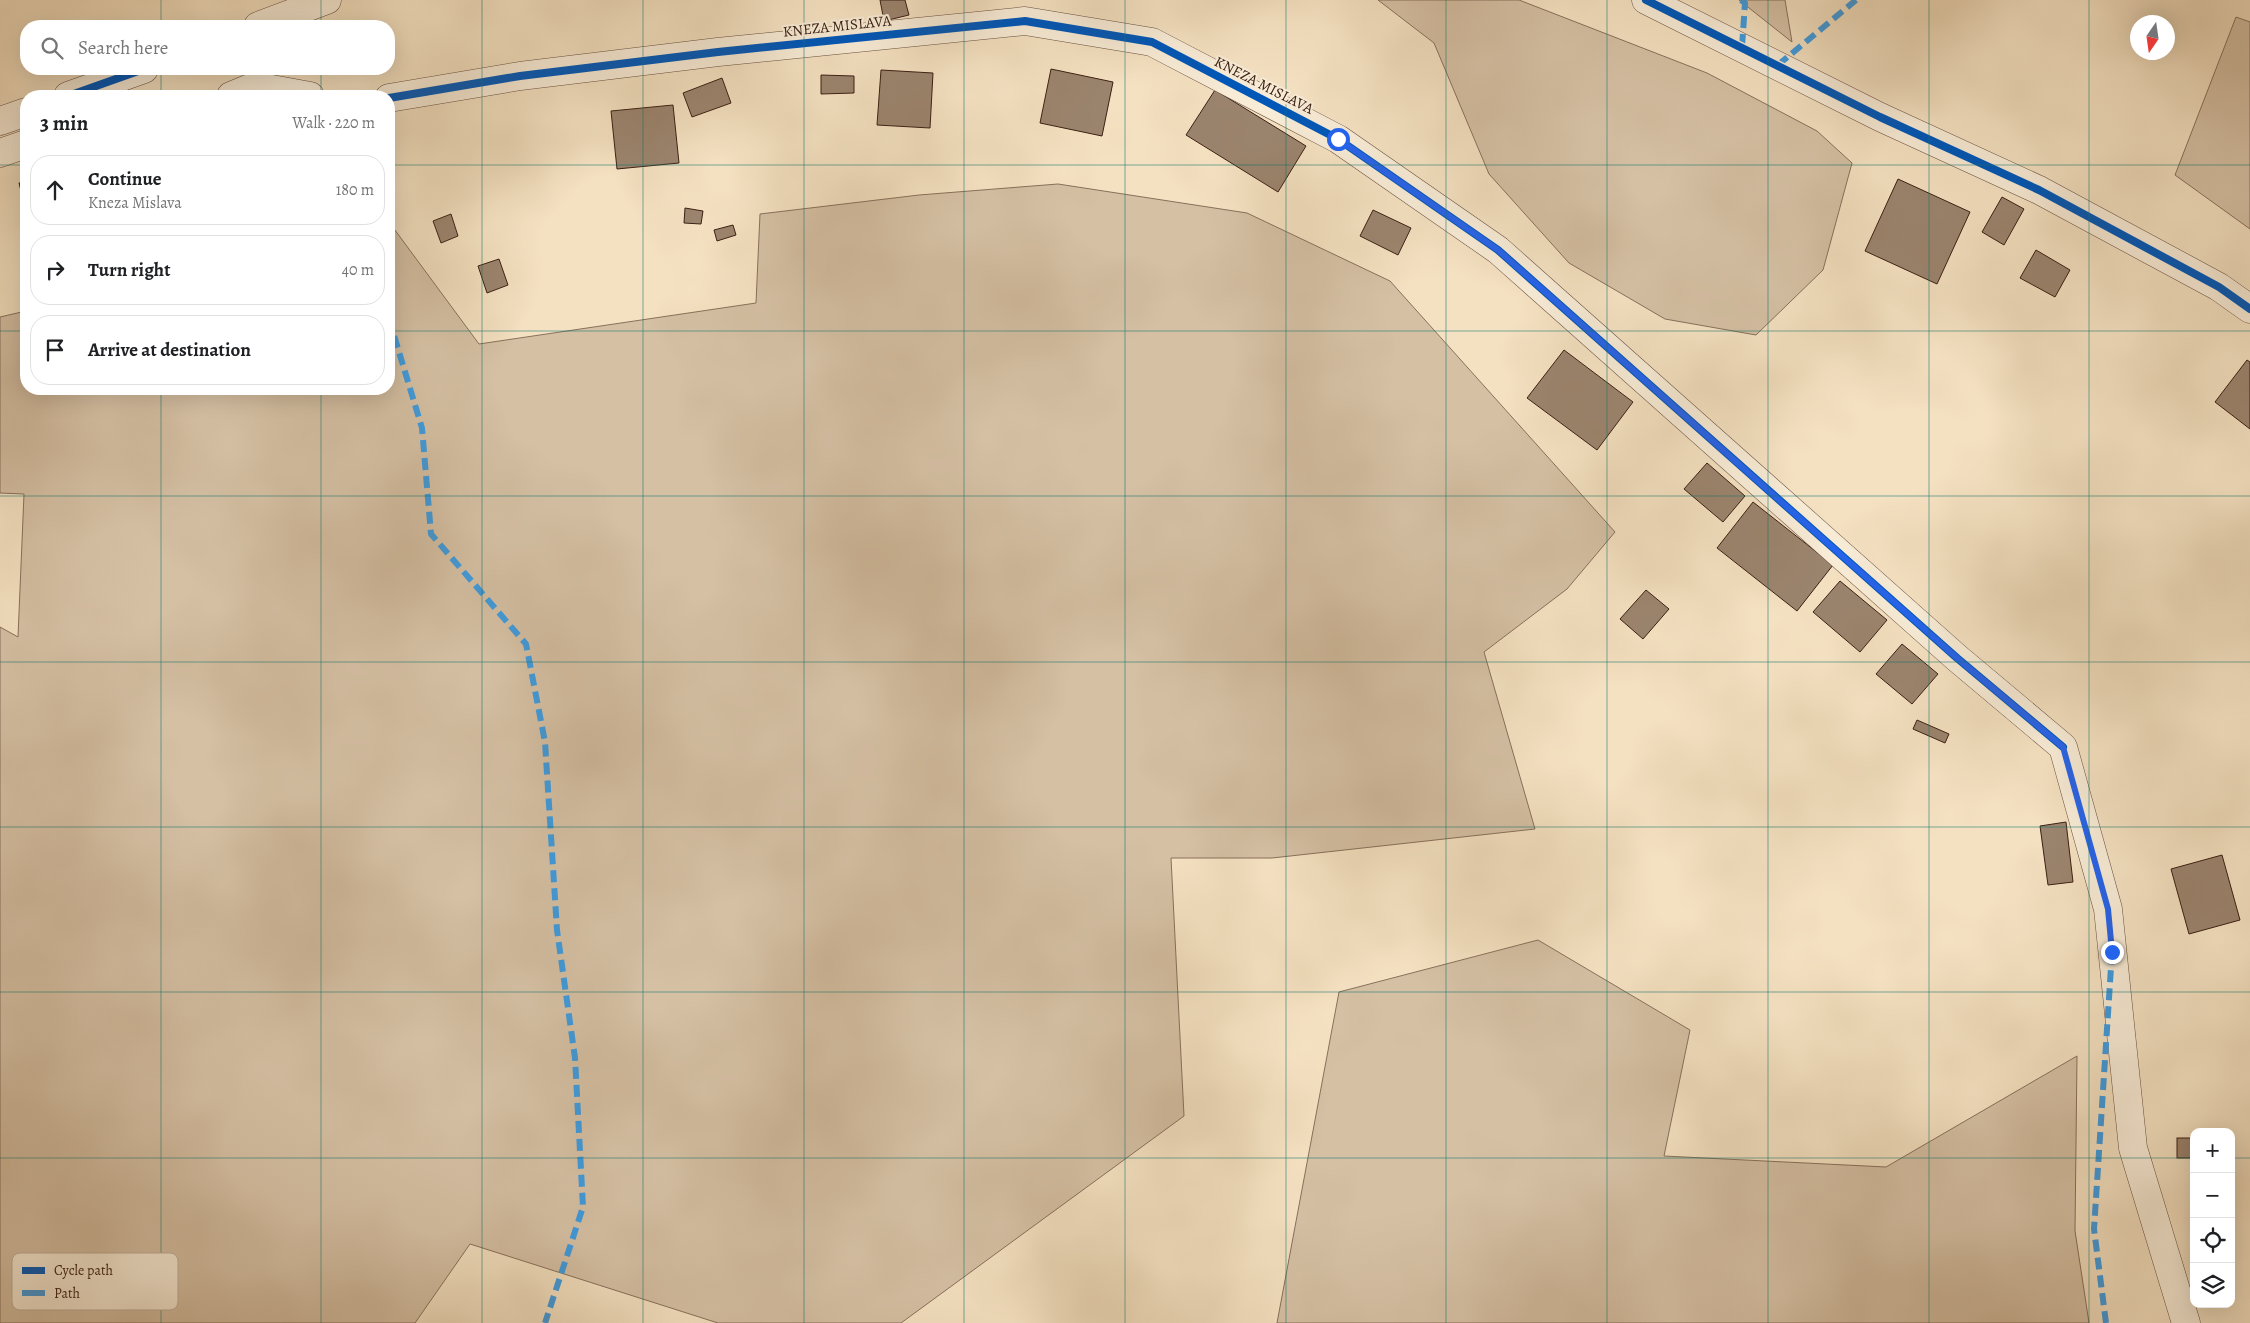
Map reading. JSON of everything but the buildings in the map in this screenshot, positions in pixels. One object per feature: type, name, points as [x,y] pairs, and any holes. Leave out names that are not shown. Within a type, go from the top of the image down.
[{"type":"street","points":[[274,20],[327,0]]},
{"type":"street","points":[[1646,0],[1880,117],[2039,190],[2219,287],[2250,310]]},
{"type":"street","name":"KNEZA MISLAVA","points":[[395,97],[520,76],[698,54],[1025,21],[1152,42],[1338,139],[1498,250],[1957,658],[2063,747],[2108,909],[2133,1148],[2186,1323]]},
{"type":"street","points":[[85,90],[127,75]]},
{"type":"street","points":[[245,90],[255,86],[277,90]]},
{"type":"street","points":[[0,121],[20,114]]},
{"type":"street","points":[[0,153],[20,146]]},
{"type":"shaded area","points":[[1378,0],[1519,0],[1707,73],[1817,131],[1852,163],[1823,270],[1756,335],[1665,319],[1569,263],[1489,174],[1434,43]]},
{"type":"shaded area","points":[[1739,0],[1785,0],[1792,42]]},
{"type":"shaded area","points":[[2236,17],[2250,22],[2250,229],[2175,175]]},
{"type":"shaded area","points":[[1058,184],[1247,213],[1390,281],[1615,532],[1567,589],[1484,652],[1535,829],[1272,858],[1171,858],[1184,1116],[901,1323],[718,1323],[470,1244],[415,1323],[0,1323],[0,627],[18,637],[24,494],[0,493],[0,317],[20,312],[20,395],[395,395],[395,230],[479,344],[756,303],[760,214],[919,195]]},
{"type":"shaded area","points":[[1538,940],[1690,1030],[1664,1156],[1886,1167],[2077,1056],[2075,1231],[2089,1323],[1277,1323],[1339,992]]},
{"type":"marked path","points":[[1741,0],[1745,3],[1742,47]]},
{"type":"marked path","points":[[1778,65],[1856,0]]},
{"type":"marked path","points":[[395,339],[422,428],[431,534],[526,644],[545,742],[557,930],[575,1058],[583,1207],[545,1323]]},
{"type":"marked path","points":[[2106,1323],[2094,1229],[2112,952]]},
{"type":"cycle path","points":[[1646,0],[1880,117],[2039,190],[2219,287],[2250,309]]},
{"type":"cycle path","points":[[395,97],[520,76],[718,52],[1025,21],[1152,42],[1338,139],[1498,250],[1957,658],[2063,747]]},
{"type":"cycle path","points":[[85,90],[127,75]]},
{"type":"route","points":[[1338,139],[1498,250],[1957,658],[2063,747],[2108,909],[2112,952]]}]
